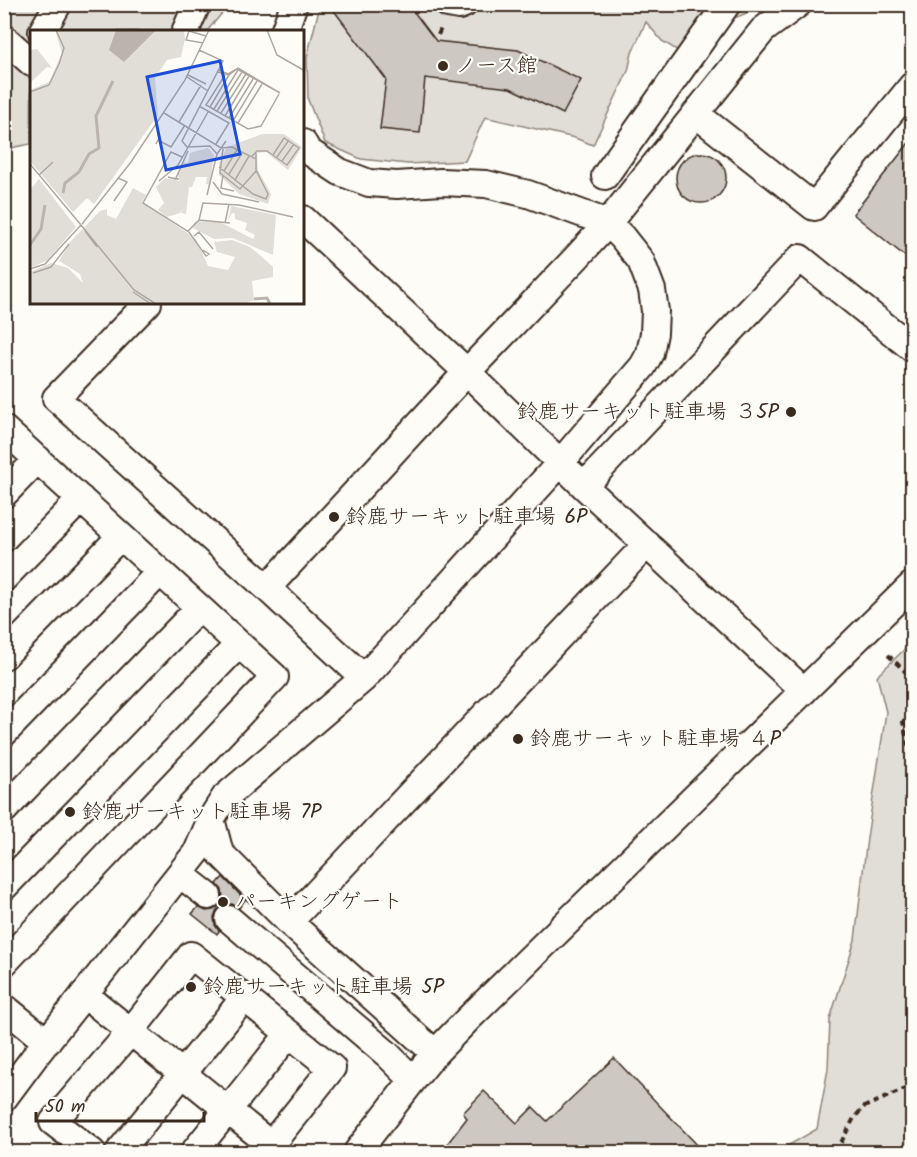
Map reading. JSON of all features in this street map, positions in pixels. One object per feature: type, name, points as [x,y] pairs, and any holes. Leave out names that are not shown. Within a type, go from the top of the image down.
[{"type":"street","points":[[43,30],[58,4]]},
{"type":"street","points":[[186,30],[197,4]]},
{"type":"street","points":[[285,30],[294,4]]},
{"type":"street","points":[[448,4],[459,6],[464,4]]},
{"type":"street","points":[[605,176],[727,4]]},
{"type":"street","points":[[267,588],[608,223],[763,30],[798,4]]},
{"type":"street","points":[[4,38],[29,56]]},
{"type":"street","points":[[696,114],[814,207],[912,86]]},
{"type":"street","points":[[209,853],[211,819],[225,797],[364,678],[561,462],[643,366],[650,353],[654,333],[655,311],[652,290],[641,261],[608,223],[528,194],[486,184],[369,183],[340,172],[308,151],[304,145]]},
{"type":"street","points":[[304,220],[804,691]]},
{"type":"street","points":[[584,486],[800,258],[912,348]]},
{"type":"street","points":[[147,304],[56,398],[364,678]]},
{"type":"street","points":[[4,429],[275,677],[4,963]]},
{"type":"street","points":[[4,494],[38,459]]},
{"type":"street","points":[[4,578],[81,499]]},
{"type":"street","points":[[4,656],[121,536]]},
{"type":"street","points":[[289,922],[647,544]]},
{"type":"street","points":[[4,733],[160,572]]},
{"type":"street","points":[[357,1152],[412,1080],[476,1011],[912,585]]},
{"type":"street","points":[[4,810],[199,608]]},
{"type":"street","points":[[4,887],[239,644]]},
{"type":"street","points":[[209,853],[435,1053]]},
{"type":"street","points":[[4,1098],[180,874],[209,853]]},
{"type":"street","points":[[180,874],[207,896]]},
{"type":"street","points":[[229,919],[387,1054],[412,1080]]},
{"type":"street","points":[[84,994],[130,1031],[183,1074],[228,1110],[268,1149],[332,1068],[191,955],[130,1031],[53,1122],[92,1152]]},
{"type":"street","points":[[118,1152],[244,998]]},
{"type":"street","points":[[4,1006],[42,1049]]},
{"type":"street","points":[[4,1028],[42,1049]]},
{"type":"street","points":[[194,1152],[289,1034]]},
{"type":"path","points":[[888,656],[912,678]]},
{"type":"path","points":[[912,715],[903,722],[912,763]]},
{"type":"path","points":[[836,1152],[854,1118],[864,1107],[912,1086]]},
{"type":"shaded area","points":[[5,5],[229,5],[208,30],[30,30],[30,144],[5,149]]},
{"type":"shaded area","points":[[320,5],[752,5],[747,13],[707,29],[683,54],[662,41],[646,22],[632,53],[628,71],[593,145],[575,138],[485,117],[465,161],[408,164],[361,159],[325,143],[308,100],[307,57]]},
{"type":"shaded area","points":[[912,642],[912,1152],[777,1152],[817,1129],[828,1069],[830,1019],[855,940],[867,838],[886,712],[877,676]]},
{"type":"building","name":"ノース館","points":[[329,4],[408,4],[436,41],[518,50],[581,80],[563,114],[510,88],[425,78],[420,133],[380,129],[386,79]]},
{"type":"building","points":[[912,139],[912,262],[853,214]]},
{"type":"building","points":[[701,153],[715,157],[722,164],[726,178],[722,192],[715,199],[701,203],[687,199],[680,192],[676,178],[680,164],[687,157]]},
{"type":"building","points":[[223,877],[245,900],[239,908],[232,904],[217,910],[214,917],[219,931],[217,934],[192,914],[198,907],[206,911],[219,906],[223,898],[222,890],[217,884]]},
{"type":"building","points":[[614,1058],[704,1152],[441,1152],[467,1118],[463,1113],[484,1091],[517,1123],[533,1107],[547,1121]]},
{"type":"place","name":"ノース館","points":[[443,66]]},
{"type":"place","name":"鈴鹿サーキット駐車場 ３5P","points":[[791,412]]},
{"type":"place","name":"鈴鹿サーキット駐車場 6P","points":[[334,517]]},
{"type":"place","name":"鈴鹿サーキット駐車場 ４P","points":[[518,739]]},
{"type":"place","name":"鈴鹿サーキット駐車場 7P","points":[[70,812]]},
{"type":"place","name":"パーキングゲート","points":[[223,902]]},
{"type":"place","name":"鈴鹿サーキット駐車場 5P","points":[[191,987]]}]
